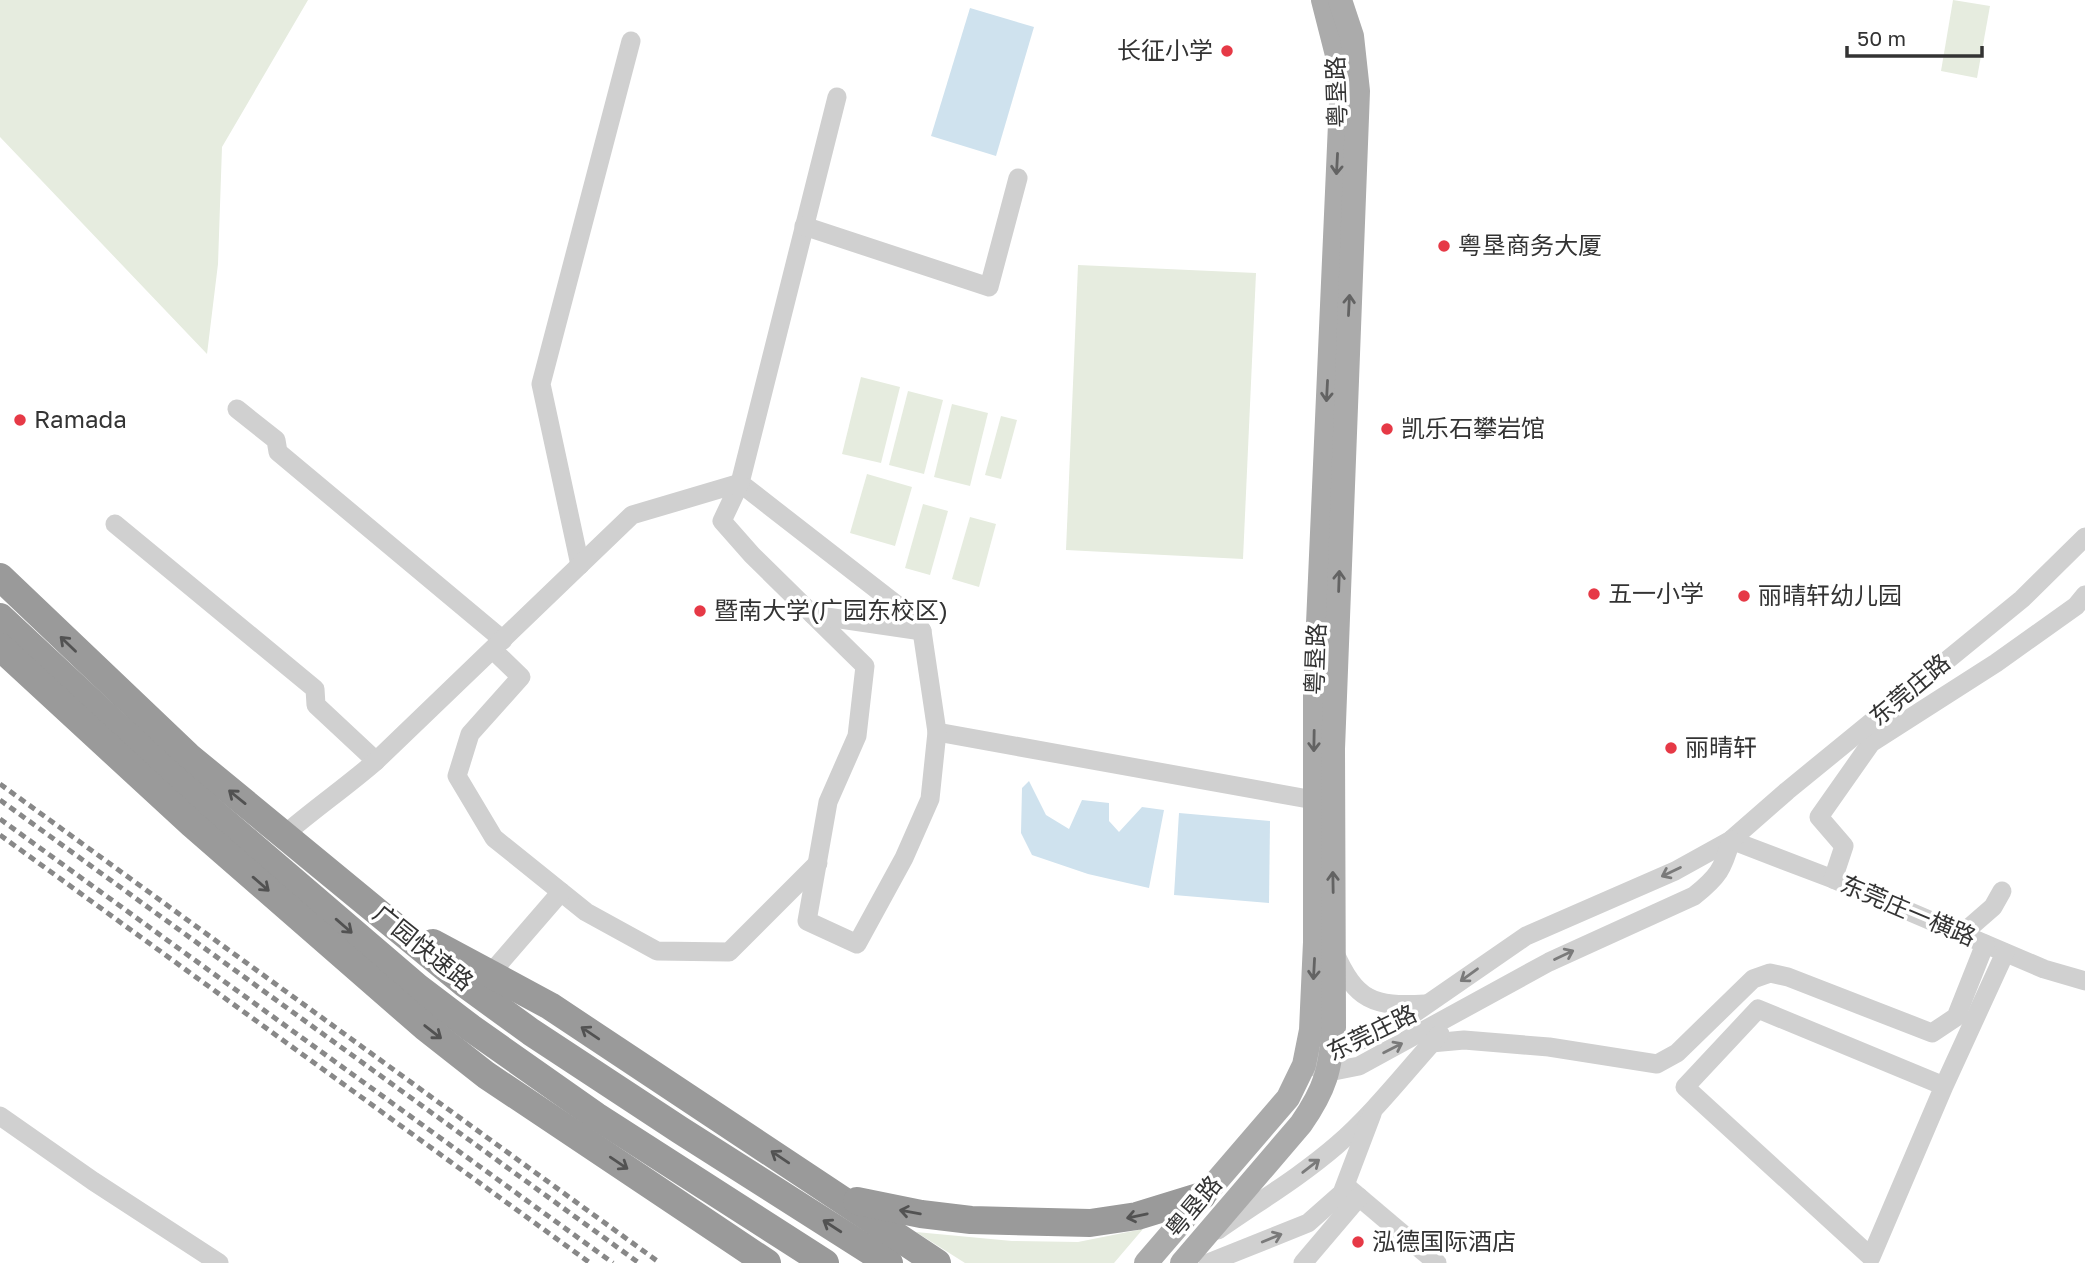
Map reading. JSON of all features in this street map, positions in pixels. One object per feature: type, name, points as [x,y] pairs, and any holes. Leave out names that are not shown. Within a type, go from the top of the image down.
[{"type":"highway","points":[[0,559],[26,602]]},
{"type":"highway","points":[[0,577],[188,756],[384,918],[550,1006],[937,1263]]},
{"type":"highway","name":"广园快速路","points":[[0,617],[135,744],[387,963],[454,1016],[534,1073],[825,1263]]},
{"type":"highway","points":[[0,648],[82,724],[425,1027],[486,1075],[767,1263]]},
{"type":"highway","points":[[82,724],[293,882]]},
{"type":"highway","name":"广园快速路","points":[[384,918],[465,984],[520,1024],[889,1263]]},
{"type":"highway","points":[[837,1196],[908,1212],[971,1220],[1090,1223],[1137,1216],[1202,1196]]},
{"type":"highway","points":[[893,1233],[898,1263]]},
{"type":"main road","name":"粤垦路","points":[[1146,1263],[1288,1098],[1304,1065],[1311,1030],[1315,942],[1317,616],[1341,101],[1337,55],[1323,0]]},
{"type":"main road","name":"粤垦路","points":[[1195,1258],[1317,1102],[1330,1063],[1334,950],[1333,749],[1357,91],[1352,36],[1340,0]]},
{"type":"street","points":[[580,565],[541,384],[631,41]]},
{"type":"street","points":[[740,483],[915,619],[922,631],[937,732],[930,799],[904,858],[858,944],[807,921],[828,802],[857,736],[865,666],[751,555],[722,521],[740,483],[837,97]]},
{"type":"street","points":[[804,226],[989,287],[1018,178]]},
{"type":"street","points":[[237,409],[276,440],[278,452],[498,645],[521,677],[470,734],[457,776],[494,838],[586,912],[657,951],[729,952],[818,863]]},
{"type":"street","points":[[284,835],[376,761],[632,515],[740,483]]},
{"type":"street","points":[[115,524],[315,689],[316,705],[376,761]]},
{"type":"street","name":"东莞庄路","points":[[1330,1063],[1366,1038],[1429,1004],[1526,936],[1675,871],[1731,840],[2022,599],[2085,537]]},
{"type":"street","points":[[1833,879],[1844,846],[1819,817],[1871,743],[1996,663],[2076,606],[2085,595]]},
{"type":"street","points":[[813,615],[922,631]]},
{"type":"street","points":[[937,732],[1314,800]]},
{"type":"street","name":"东莞庄路","points":[[1304,1065],[1330,1063],[1359,1066],[1549,962],[1694,896],[1714,880],[1724,866],[1731,840]]},
{"type":"street","name":"东莞庄一横路","points":[[1731,840],[1833,879],[2043,970],[2085,981]]},
{"type":"street","points":[[1962,934],[1993,907],[2001,891]]},
{"type":"street","points":[[491,973],[561,892]]},
{"type":"street","points":[[1431,1043],[1464,1040],[1549,1047],[1657,1064],[1677,1053],[1753,979],[1770,973],[1932,1033],[1956,1017],[1985,944]]},
{"type":"street","points":[[1334,950],[1352,984],[1366,997],[1391,1006],[1429,1004]]},
{"type":"street","points":[[1944,1086],[1758,1009],[1685,1087],[1871,1257],[1944,1086],[2005,953]]},
{"type":"street","points":[[1195,1258],[1338,1145],[1374,1110],[1461,1011]]},
{"type":"street","points":[[1303,1263],[1353,1192],[1374,1110]]},
{"type":"street","points":[[0,1116],[93,1181],[219,1263]]},
{"type":"street","points":[[1195,1258],[1308,1223],[1342,1194],[1353,1192]]},
{"type":"street","points":[[1353,1192],[1437,1263]]},
{"type":"shaded area","points":[[0,0],[308,0],[222,147],[218,264],[207,354],[0,137]]},
{"type":"shaded area","points":[[1953,0],[1990,6],[1977,78],[1941,71]]},
{"type":"shaded area","points":[[1078,265],[1256,273],[1243,559],[1066,550]]},
{"type":"shaded area","points":[[861,377],[900,387],[881,463],[842,454]]},
{"type":"shaded area","points":[[908,391],[943,400],[924,474],[889,465]]},
{"type":"shaded area","points":[[952,404],[988,413],[970,486],[934,477]]},
{"type":"shaded area","points":[[1001,416],[1017,420],[1001,479],[985,475]]},
{"type":"shaded area","points":[[867,474],[912,487],[895,546],[850,533]]},
{"type":"shaded area","points":[[923,504],[948,511],[930,575],[905,568]]},
{"type":"shaded area","points":[[970,517],[996,524],[979,587],[952,579]]},
{"type":"shaded area","points":[[1143,1229],[1114,1263],[965,1263],[916,1232],[1012,1241],[1078,1242]]},
{"type":"water","points":[[970,8],[1034,27],[996,156],[931,136]]},
{"type":"water","points":[[1029,781],[1046,815],[1069,829],[1082,800],[1109,803],[1109,821],[1119,832],[1142,807],[1164,810],[1149,888],[1088,874],[1032,855],[1021,833],[1022,788]]},
{"type":"water","points":[[1179,813],[1270,821],[1269,903],[1174,895]]},
{"type":"railway","points":[[0,784],[660,1263]]},
{"type":"railway","points":[[0,800],[639,1263]]},
{"type":"railway","points":[[0,819],[613,1263]]},
{"type":"railway","points":[[0,835],[590,1263]]},
{"type":"place","name":"长征小学","points":[[1227,51]]},
{"type":"place","name":"粤垦商务大厦","points":[[1444,246]]},
{"type":"place","name":"Ramada","points":[[20,420]]},
{"type":"place","name":"凯乐石攀岩馆","points":[[1387,429]]},
{"type":"place","name":"五一小学","points":[[1594,594]]},
{"type":"place","name":"丽晴轩幼儿园","points":[[1744,596]]},
{"type":"place","name":"暨南大学(广园东校区)","points":[[700,611]]},
{"type":"place","name":"丽晴轩","points":[[1671,748]]},
{"type":"place","name":"泓德国际酒店","points":[[1358,1242]]}]
